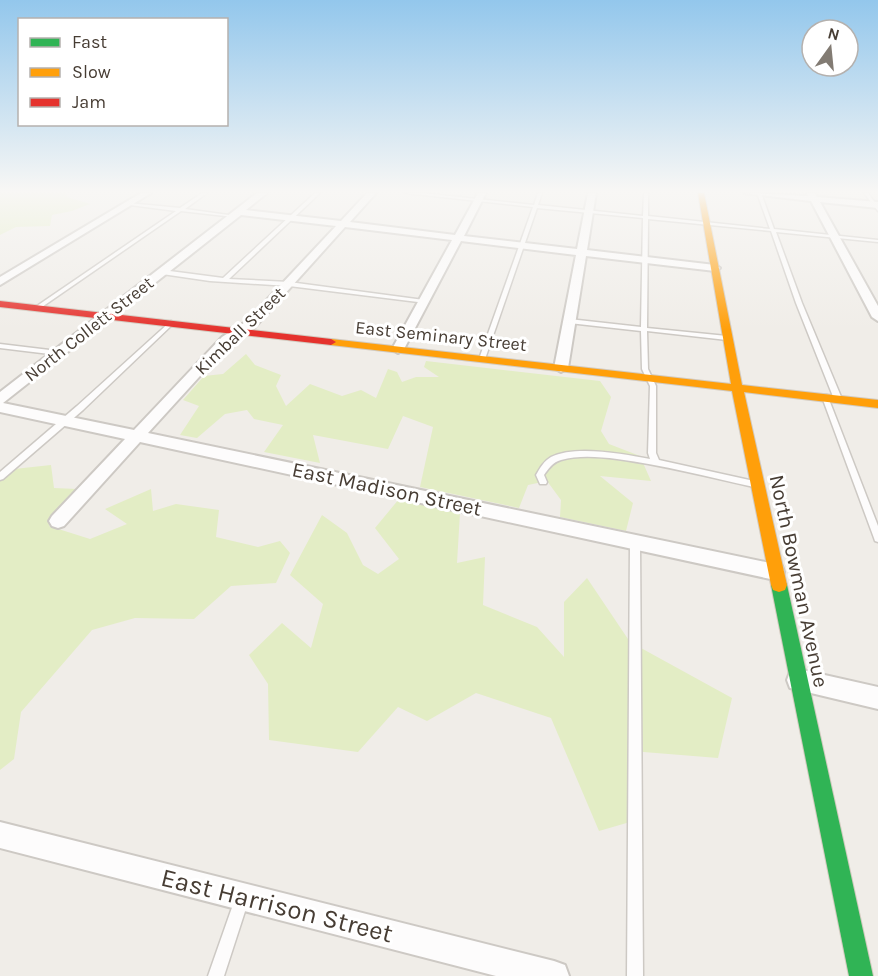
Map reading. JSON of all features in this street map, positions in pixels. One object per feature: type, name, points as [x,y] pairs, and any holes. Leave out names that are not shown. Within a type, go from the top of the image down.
[{"type":"street","points":[[0,282],[72,239]]},
{"type":"street","name":"North Collett Street","points":[[0,399],[205,239]]},
{"type":"street","name":"Kimball Street","points":[[58,521],[226,340],[251,324],[331,239]]},
{"type":"street","points":[[398,349],[458,239]]},
{"type":"street","points":[[471,239],[715,268]]},
{"type":"street","points":[[561,368],[583,239]]},
{"type":"street","name":"North Bowman Avenue","points":[[710,239],[757,485],[861,976]]},
{"type":"street","points":[[835,239],[878,317]]},
{"type":"street","name":"East Seminary Street","points":[[0,304],[878,404]]},
{"type":"street","name":"East Madison Street","points":[[0,407],[775,572]]},
{"type":"street","points":[[798,680],[878,698]]},
{"type":"street","name":"East Harrison Street","points":[[0,835],[554,976]]},
{"type":"lane","points":[[37,308],[139,239]]},
{"type":"lane","points":[[224,280],[268,239]]},
{"type":"lane","points":[[482,359],[523,239]]},
{"type":"lane","points":[[646,239],[645,369],[651,378],[652,453],[656,463]]},
{"type":"lane","points":[[776,239],[878,538]]},
{"type":"lane","points":[[851,239],[878,241]]},
{"type":"lane","points":[[162,272],[224,280],[289,284],[424,302]]},
{"type":"lane","points":[[568,321],[728,339]]},
{"type":"lane","points":[[0,477],[171,323]]},
{"type":"lane","points":[[0,346],[58,353]]},
{"type":"lane","points":[[543,482],[540,475],[552,460],[563,456],[602,456],[656,463],[757,485]]},
{"type":"lane","points":[[635,543],[635,976]]},
{"type":"lane","points":[[216,976],[243,896]]},
{"type":"green space","points":[[246,354],[255,365],[281,375],[276,386],[286,406],[310,384],[342,396],[361,390],[376,398],[388,369],[397,372],[402,382],[416,377],[439,377],[424,367],[426,361],[600,381],[611,397],[601,431],[609,444],[640,456],[651,481],[600,476],[633,503],[626,531],[560,517],[561,500],[547,481],[528,485],[519,508],[420,487],[433,427],[403,416],[388,449],[313,435],[320,463],[264,452],[283,425],[254,419],[247,410],[225,414],[197,438],[180,435],[199,406],[183,400],[204,376],[223,374]]},
{"type":"green space","points":[[51,465],[54,488],[77,489],[62,504],[49,526],[90,539],[127,524],[105,509],[151,489],[153,511],[176,504],[219,510],[216,537],[258,547],[280,541],[290,553],[276,583],[231,586],[194,619],[135,618],[92,630],[21,712],[14,759],[0,770],[0,481],[14,469]]},
{"type":"green space","points":[[399,499],[460,513],[457,563],[485,557],[483,605],[537,627],[564,657],[564,602],[587,578],[630,642],[732,698],[718,758],[631,751],[630,822],[599,831],[551,718],[476,693],[427,721],[398,707],[358,752],[269,740],[268,684],[249,655],[282,623],[311,648],[323,604],[290,575],[322,515],[347,533],[363,565],[378,574],[399,559],[375,528]]},
{"type":"traffic: fast","points":[[779,585],[861,976]]},
{"type":"traffic: slow","points":[[709,239],[737,387],[779,585]]},
{"type":"traffic: slow","points":[[331,342],[878,404]]},
{"type":"traffic: jam","points":[[0,304],[331,342]]}]
